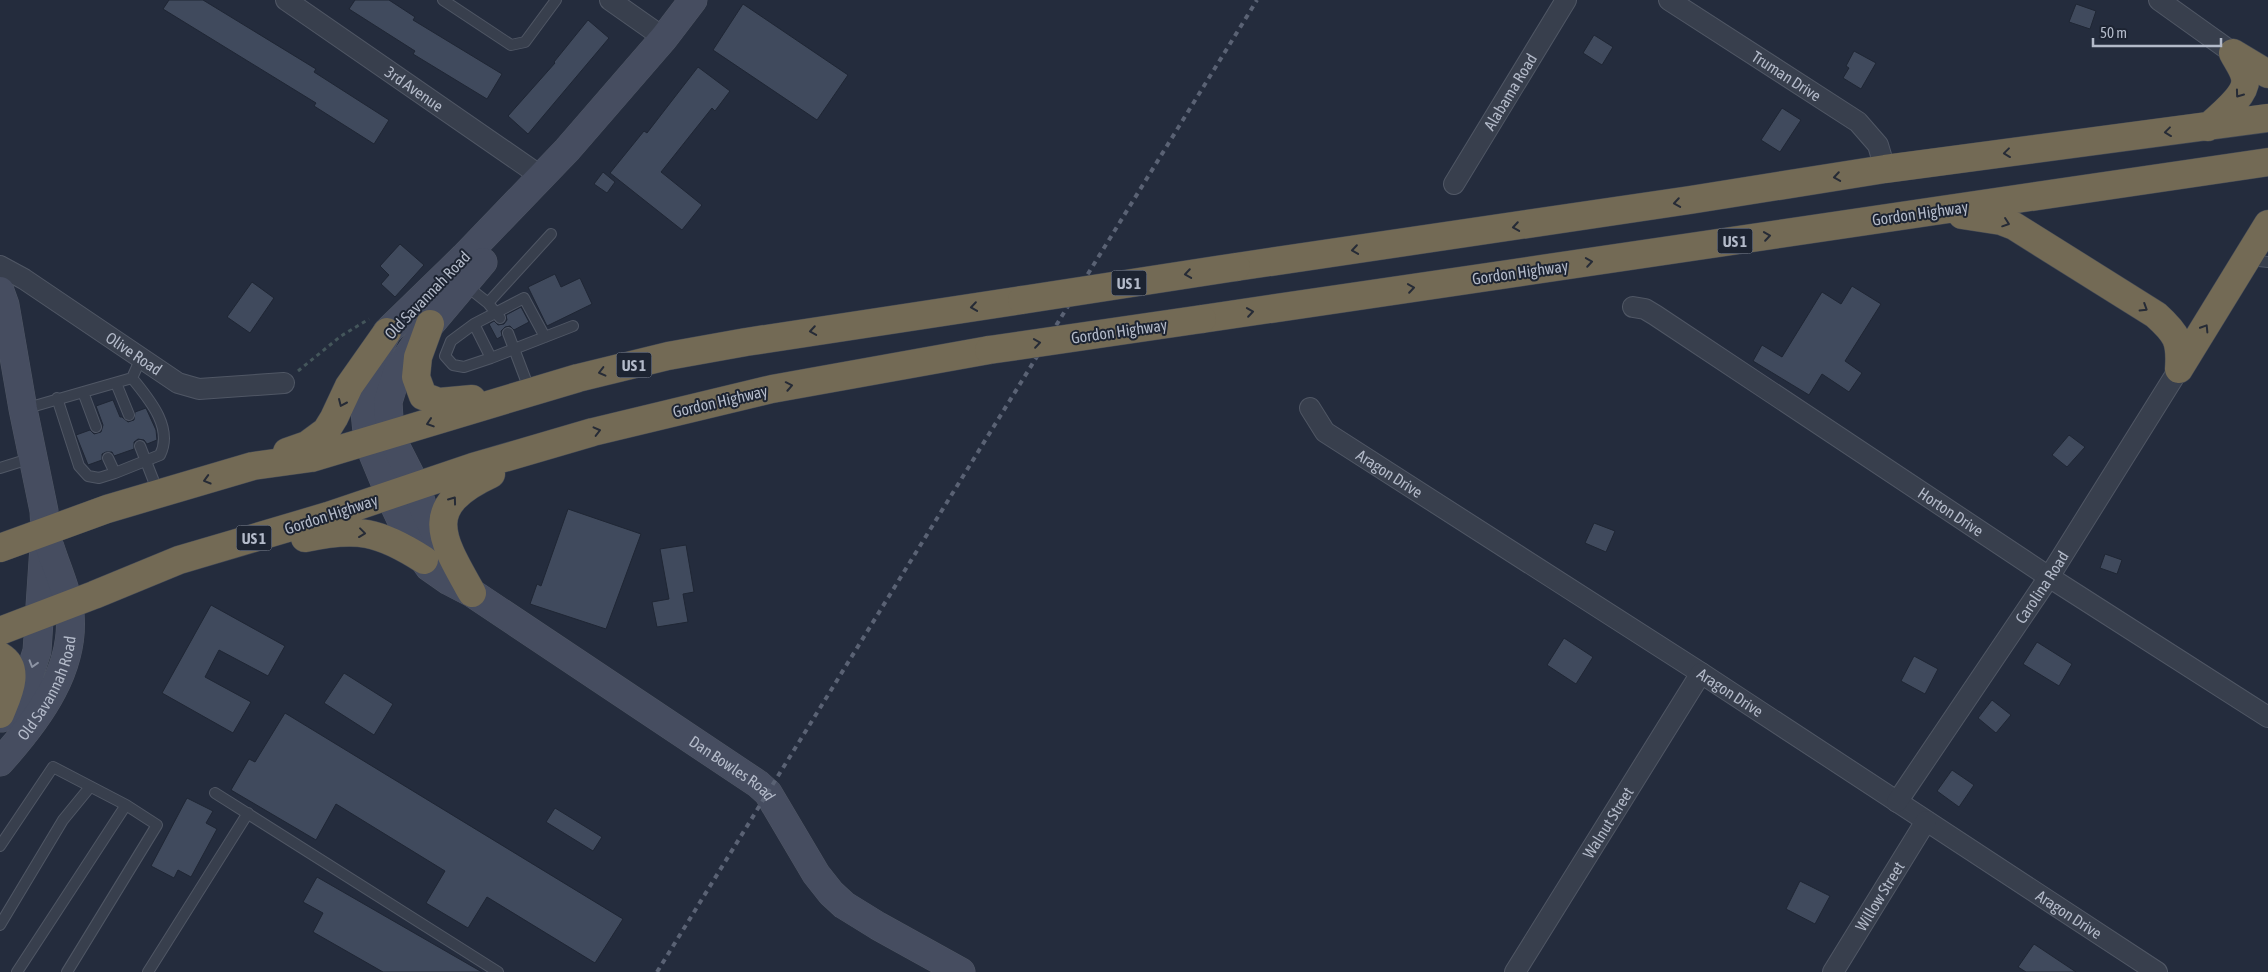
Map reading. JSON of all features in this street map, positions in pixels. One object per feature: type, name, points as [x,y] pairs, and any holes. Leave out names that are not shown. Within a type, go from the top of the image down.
[{"type":"highway","points":[[2233,53],[2268,74]]},
{"type":"highway","points":[[2208,127],[2234,101],[2244,87],[2245,78],[2233,53]]},
{"type":"highway","name":"US 1","points":[[0,548],[45,531],[158,494],[253,466],[311,458],[578,378],[688,353],[845,326],[1690,200],[1885,169],[2268,118]]},
{"type":"highway","name":"Gordon Highway","points":[[0,630],[94,596],[179,560],[328,516],[416,486],[564,440],[772,389],[989,350],[2268,162]]},
{"type":"highway","points":[[1941,210],[1981,219],[2002,221],[2014,226],[2156,315],[2172,329],[2179,342],[2179,369]]},
{"type":"highway","points":[[2179,369],[2257,261],[2268,224]]},
{"type":"highway","points":[[430,324],[418,357],[416,377],[423,396],[439,402],[530,392]]},
{"type":"highway","points":[[253,466],[307,444],[326,431],[349,386],[392,327]]},
{"type":"highway","points":[[472,593],[451,556],[445,540],[444,515],[450,502],[472,483],[564,440]]},
{"type":"highway","points":[[94,596],[335,531],[378,535],[395,542],[424,560]]},
{"type":"highway","points":[[0,656],[9,664],[11,672],[9,691],[0,714]]},
{"type":"street","name":"3rd Avenue","points":[[286,0],[542,177]]},
{"type":"street","points":[[610,0],[664,38]]},
{"type":"street","name":"Old Savannah Road","points":[[416,486],[379,439],[366,412],[367,384],[371,366],[392,327],[542,177],[664,38],[692,0]]},
{"type":"street","name":"Alabama Road","points":[[1454,184],[1566,0]]},
{"type":"street","name":"Truman Drive","points":[[1669,0],[1858,122],[1878,145],[1885,169]]},
{"type":"street","points":[[2159,0],[2233,53]]},
{"type":"street","name":"Old Savannah Road","points":[[390,495],[379,439],[387,418],[390,389],[398,370],[430,324],[529,210],[542,177]]},
{"type":"street","name":"Olive Road","points":[[0,266],[12,285],[141,358],[178,383],[199,389],[284,382]]},
{"type":"street","points":[[0,286],[12,285],[5,305],[23,409],[44,511],[45,531],[37,651],[28,679],[19,696],[0,721]]},
{"type":"street","name":"Horton Drive","points":[[1633,307],[1645,309],[1655,315],[2049,577],[2268,717]]},
{"type":"street","name":"Carolina Road","points":[[1897,802],[2049,577],[2179,369]]},
{"type":"street","name":"Aragon Drive","points":[[1310,408],[1325,432],[1701,673],[2155,972]]},
{"type":"street","name":"Dan Bowles Road","points":[[416,486],[423,507],[449,561],[472,593]]},
{"type":"street","name":"Dan Bowles Road","points":[[390,495],[412,543],[429,567],[449,581],[472,593],[758,784],[768,792],[816,874],[831,893],[844,905],[878,926],[961,972]]},
{"type":"street","points":[[45,531],[68,605]]},
{"type":"street","name":"Old Savannah Road","points":[[0,762],[40,713],[53,692],[67,650],[70,627],[68,605]]},
{"type":"street","name":"Walnut Street","points":[[1516,972],[1701,673]]},
{"type":"street","name":"Willow Street","points":[[1833,972],[1926,821]]},
{"type":"lane","points":[[443,0],[512,45],[526,42],[556,0]]},
{"type":"lane","points":[[488,303],[551,234]]},
{"type":"lane","points":[[464,284],[488,303],[498,315]]},
{"type":"lane","points":[[545,337],[524,298],[498,315],[474,324],[451,342],[446,356],[453,365],[464,367],[491,358],[515,348],[545,337],[573,326]]},
{"type":"lane","points":[[474,324],[491,358]]},
{"type":"lane","points":[[508,333],[530,392]]},
{"type":"lane","points":[[132,378],[141,358]]},
{"type":"lane","points":[[23,409],[132,378]]},
{"type":"lane","points":[[57,398],[79,466],[88,476],[99,478],[160,455],[165,445],[164,432],[153,405],[132,378]]},
{"type":"lane","points":[[116,382],[128,414]]},
{"type":"lane","points":[[83,392],[96,427]]},
{"type":"lane","points":[[140,446],[147,460],[158,494]]},
{"type":"lane","points":[[0,468],[33,458]]},
{"type":"lane","points":[[108,458],[115,473]]},
{"type":"lane","points":[[0,846],[53,767],[126,805],[157,825],[67,972]]},
{"type":"lane","points":[[0,925],[63,820],[90,787]]},
{"type":"lane","points":[[215,793],[498,972]]},
{"type":"lane","points":[[17,972],[126,805]]},
{"type":"lane","points":[[148,972],[248,814]]},
{"type":"path","points":[[284,382],[341,336],[367,319],[392,327]]},
{"type":"building","points":[[169,0],[203,0],[316,69],[314,72],[389,120],[374,144],[314,106],[316,103],[163,9]]},
{"type":"building","points":[[355,0],[389,0],[415,17],[413,20],[502,74],[487,99],[413,54],[415,51],[349,9]]},
{"type":"building","points":[[743,4],[848,75],[817,120],[713,50]]},
{"type":"building","points":[[2076,4],[2096,11],[2090,29],[2069,22]]},
{"type":"building","points":[[588,20],[609,38],[528,134],[508,116],[555,63]]},
{"type":"building","points":[[1594,35],[1613,47],[1602,65],[1583,53]]},
{"type":"building","points":[[1854,51],[1876,63],[1861,89],[1843,78],[1849,68],[1846,66]]},
{"type":"building","points":[[698,67],[730,91],[715,111],[712,108],[661,172],[702,205],[682,230],[610,173],[644,131],[647,133]]},
{"type":"building","points":[[1782,108],[1801,120],[1780,152],[1761,140]]},
{"type":"building","points":[[603,172],[615,182],[607,193],[594,184]]},
{"type":"building","points":[[400,244],[424,265],[395,297],[381,284],[389,275],[380,266]]},
{"type":"building","points":[[555,274],[561,287],[580,278],[592,304],[547,326],[528,287]]},
{"type":"building","points":[[252,282],[274,298],[250,333],[227,317]]},
{"type":"building","points":[[1852,286],[1881,304],[1845,361],[1862,373],[1849,392],[1822,374],[1809,395],[1753,361],[1762,345],[1782,357],[1822,292],[1841,304]]},
{"type":"building","points":[[521,307],[529,322],[514,330],[510,326],[505,327],[501,331],[502,336],[497,339],[489,324],[494,321],[498,325],[504,324],[507,320],[506,315]]},
{"type":"building","points":[[113,400],[120,417],[128,422],[134,420],[135,412],[146,408],[156,430],[157,440],[147,444],[144,440],[138,439],[134,442],[134,449],[114,456],[112,452],[106,452],[102,454],[102,460],[88,465],[76,435],[90,430],[94,434],[101,432],[103,425],[96,406]]},
{"type":"building","points":[[2069,435],[2085,447],[2067,467],[2052,455]]},
{"type":"building","points":[[568,509],[641,534],[606,629],[530,604],[537,584],[541,586]]},
{"type":"building","points":[[1594,523],[1615,531],[1606,552],[1585,543]]},
{"type":"building","points":[[686,545],[694,592],[683,594],[688,622],[657,627],[652,602],[669,599],[660,549]]},
{"type":"building","points":[[2105,554],[2122,560],[2117,574],[2100,568]]},
{"type":"building","points":[[211,605],[285,646],[268,676],[219,650],[205,677],[251,702],[233,733],[162,693]]},
{"type":"building","points":[[1564,638],[1593,657],[1576,684],[1547,665]]},
{"type":"building","points":[[2037,642],[2072,664],[2059,686],[2023,664]]},
{"type":"building","points":[[1914,656],[1938,669],[1925,694],[1901,681]]},
{"type":"building","points":[[344,673],[393,704],[374,735],[324,703]]},
{"type":"building","points":[[1992,700],[2011,715],[1996,733],[1978,718]]},
{"type":"building","points":[[285,713],[623,919],[595,963],[487,897],[468,928],[426,903],[445,871],[336,804],[316,840],[231,790],[249,759],[255,762]]},
{"type":"building","points":[[1952,770],[1974,785],[1959,807],[1937,791]]},
{"type":"building","points":[[187,798],[213,811],[206,823],[217,829],[191,877],[178,870],[174,878],[151,866]]},
{"type":"building","points":[[555,808],[602,837],[593,851],[546,822]]},
{"type":"building","points":[[317,877],[482,972],[383,972],[313,932],[323,913],[303,902]]},
{"type":"building","points":[[1800,881],[1830,896],[1815,924],[1786,909]]},
{"type":"building","points":[[2034,944],[2076,972],[2026,972],[2018,967]]},
{"type":"railway","points":[[657,972],[1257,0]]}]
